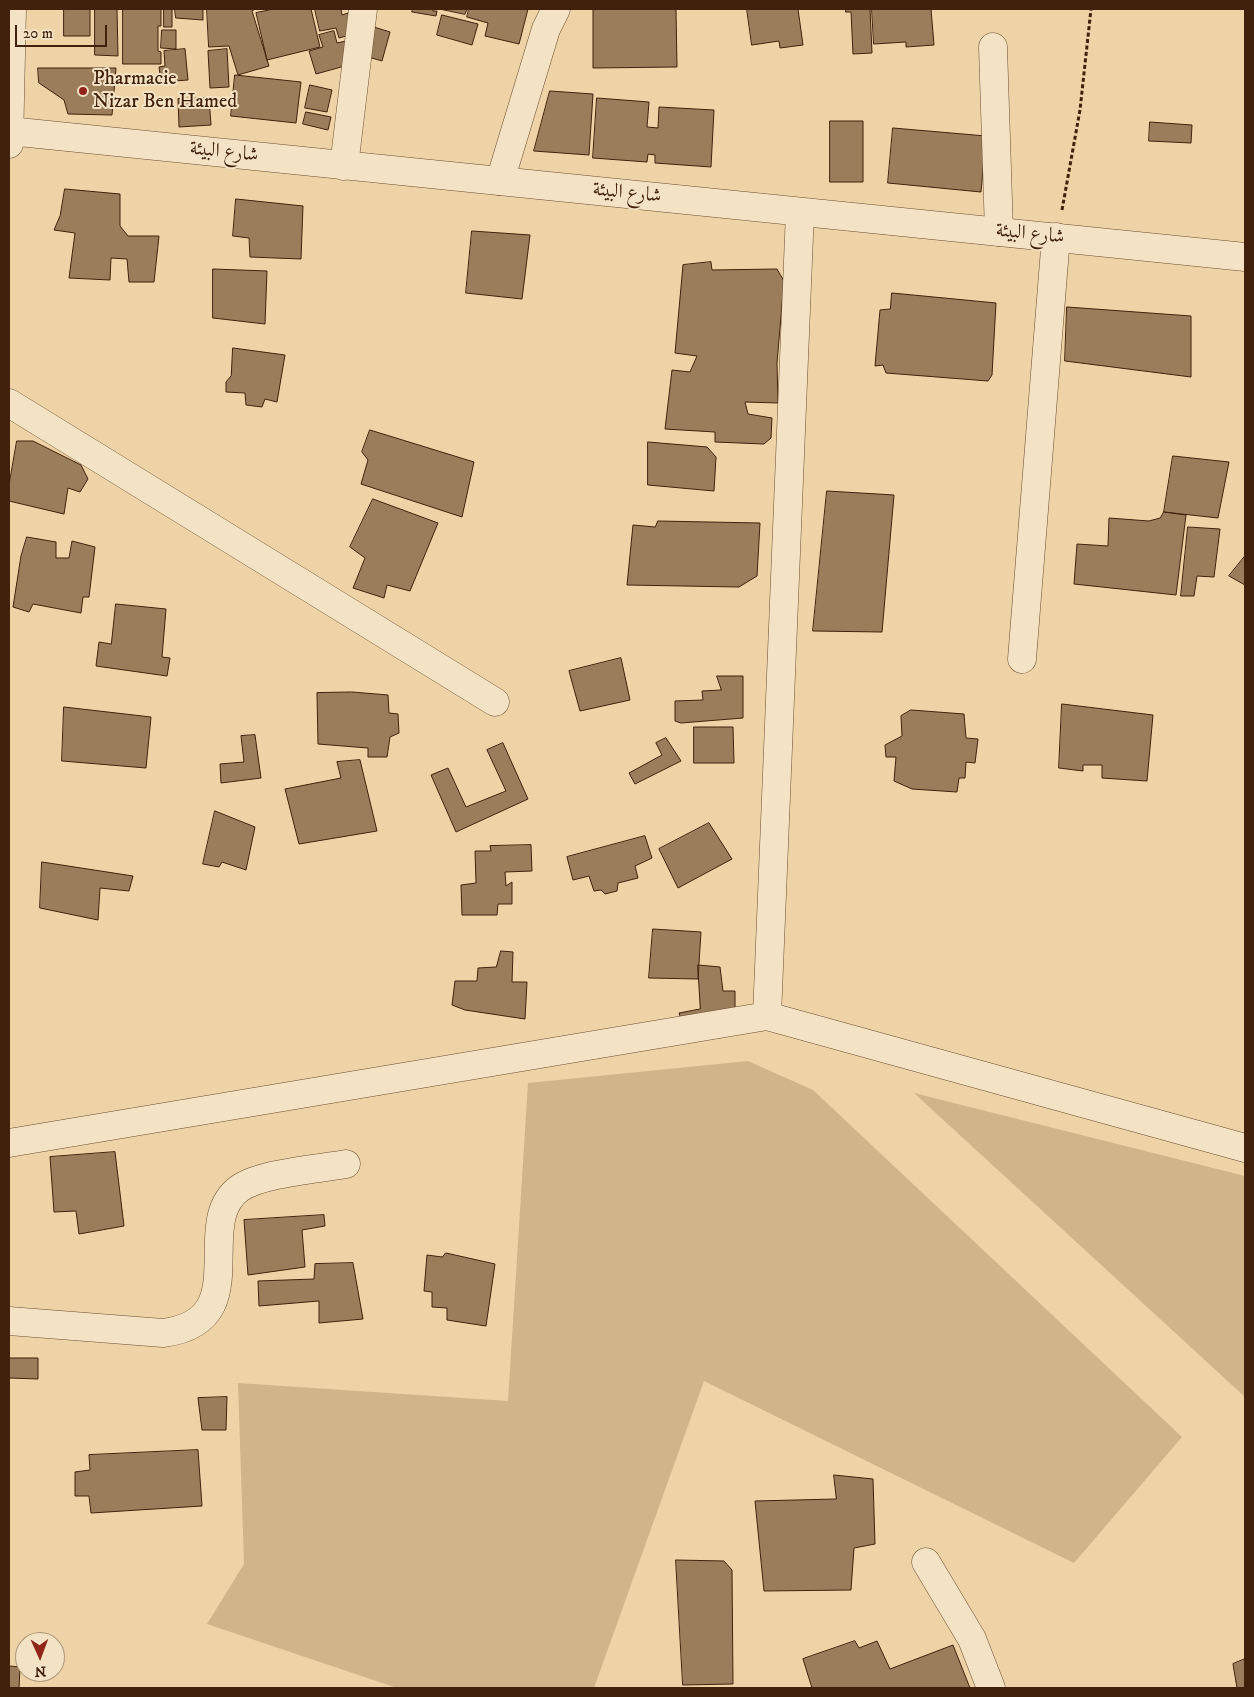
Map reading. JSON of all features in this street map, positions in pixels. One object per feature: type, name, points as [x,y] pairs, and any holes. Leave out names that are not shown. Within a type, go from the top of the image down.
[{"type":"street","points":[[9,136],[12,9]]},
{"type":"street","points":[[344,166],[363,9]]},
{"type":"street","points":[[500,181],[546,30],[556,9]]},
{"type":"street","points":[[993,47],[999,232]]},
{"type":"street","name":"شارع البيئة","points":[[9,136],[500,181],[1245,257]]},
{"type":"street","points":[[767,1016],[800,212]]},
{"type":"street","points":[[1022,659],[1056,238]]},
{"type":"street","points":[[9,403],[495,702]]},
{"type":"street","points":[[9,1143],[767,1016],[1245,1148]]},
{"type":"street","points":[[9,1321],[163,1333],[180,1331],[196,1322],[211,1306],[219,1279],[221,1216],[228,1200],[240,1188],[259,1180],[346,1164]]},
{"type":"street","points":[[926,1562],[972,1639],[991,1688]]},
{"type":"path","points":[[1056,238],[1080,110],[1091,9]]},
{"type":"shaded area","points":[[748,1061],[813,1090],[1182,1437],[1074,1563],[704,1381],[594,1688],[397,1688],[207,1624],[244,1564],[238,1383],[508,1401],[528,1083]]},
{"type":"shaded area","points":[[914,1093],[1245,1176],[1245,1397]]},
{"type":"building","points":[[64,9],[90,9],[90,36],[64,36]]},
{"type":"building","points":[[95,9],[117,9],[118,56],[95,55]]},
{"type":"building","points":[[123,9],[161,9],[161,26],[158,26],[158,51],[161,52],[161,64],[123,64]]},
{"type":"building","points":[[164,9],[172,9],[172,27],[164,27]]},
{"type":"building","points":[[175,9],[203,9],[203,20],[176,18]]},
{"type":"building","points":[[207,9],[255,9],[252,11],[269,66],[238,75],[229,46],[209,47]]},
{"type":"building","points":[[274,9],[311,9],[320,47],[267,60],[256,13]]},
{"type":"building","points":[[315,9],[341,9],[342,15],[348,13],[353,34],[339,38],[336,28],[320,31]]},
{"type":"building","points":[[413,9],[433,9],[433,11],[437,11],[436,16],[412,12]]},
{"type":"building","points":[[440,9],[467,9],[465,14]]},
{"type":"building","points":[[469,9],[528,9],[519,44],[485,36],[488,23],[467,17]]},
{"type":"building","points":[[676,9],[677,67],[593,68],[593,10]]},
{"type":"building","points":[[747,9],[798,9],[803,45],[780,48],[779,41],[752,45]]},
{"type":"building","points":[[846,9],[870,9],[872,53],[853,54],[851,12],[846,12]]},
{"type":"building","points":[[872,9],[931,9],[934,45],[906,47],[906,42],[874,44]]},
{"type":"building","points":[[442,15],[478,24],[472,45],[437,35]]},
{"type":"building","points":[[374,27],[390,32],[382,61],[365,56]]},
{"type":"building","points":[[162,30],[176,30],[176,49],[161,48]]},
{"type":"building","points":[[334,31],[337,43],[346,41],[352,64],[316,74],[309,51],[323,47],[319,35]]},
{"type":"building","points":[[185,49],[188,80],[161,82],[159,67],[165,66],[164,51]]},
{"type":"building","points":[[227,49],[229,87],[210,88],[208,51]]},
{"type":"building","name":"Pharmacie Nizar Ben Hamed","points":[[38,68],[116,68],[112,115],[68,114],[64,100],[39,83]]},
{"type":"building","points":[[235,75],[301,82],[296,123],[231,116]]},
{"type":"building","points":[[310,85],[332,90],[327,112],[305,108]]},
{"type":"building","points":[[550,91],[593,94],[589,155],[534,151]]},
{"type":"building","points":[[209,98],[211,125],[179,127],[178,99]]},
{"type":"building","points":[[597,98],[649,102],[647,127],[658,128],[659,107],[714,110],[711,167],[655,163],[655,155],[648,154],[647,162],[593,158]]},
{"type":"building","points":[[306,112],[331,117],[328,130],[303,124]]},
{"type":"building","points":[[830,121],[863,121],[863,182],[830,182]]},
{"type":"building","points":[[1150,122],[1192,125],[1191,143],[1149,141]]},
{"type":"building","points":[[893,128],[986,136],[981,192],[888,183]]},
{"type":"building","points":[[65,189],[120,194],[120,226],[128,236],[159,236],[154,282],[129,282],[127,259],[111,258],[110,280],[69,278],[75,233],[54,230],[60,216]]},
{"type":"building","points":[[236,199],[303,206],[301,259],[250,257],[249,238],[233,236]]},
{"type":"building","points":[[472,231],[530,235],[522,299],[466,293]]},
{"type":"building","points":[[711,262],[712,270],[777,269],[784,281],[777,363],[778,403],[745,402],[748,414],[772,418],[771,438],[764,444],[715,442],[715,432],[665,429],[672,370],[690,372],[697,356],[675,353],[683,265]]},
{"type":"building","points":[[213,269],[267,271],[265,324],[213,318]]},
{"type":"building","points":[[892,293],[996,303],[992,375],[988,381],[886,373],[883,365],[875,366],[880,310],[890,309]]},
{"type":"building","points":[[1067,307],[1191,316],[1191,377],[1065,361]]},
{"type":"building","points":[[233,348],[285,355],[277,402],[265,399],[262,407],[246,405],[245,393],[226,392],[226,382],[231,376]]},
{"type":"building","points":[[370,430],[474,462],[462,517],[361,484],[368,460],[362,452]]},
{"type":"building","points":[[17,441],[33,441],[81,465],[88,479],[80,492],[68,488],[64,514],[9,501],[9,485]]},
{"type":"building","points":[[648,442],[707,447],[716,457],[714,491],[648,485]]},
{"type":"building","points":[[1173,456],[1229,462],[1218,518],[1164,512]]},
{"type":"building","points":[[827,491],[894,495],[882,632],[813,631]]},
{"type":"building","points":[[373,499],[438,523],[410,591],[387,585],[384,598],[353,588],[365,558],[350,547]]},
{"type":"building","points":[[1164,512],[1186,515],[1176,595],[1074,584],[1077,544],[1108,546],[1109,518],[1149,521],[1160,518]]},
{"type":"building","points":[[658,521],[760,523],[757,576],[739,587],[627,585],[633,525],[655,527]]},
{"type":"building","points":[[1188,527],[1220,529],[1214,577],[1197,576],[1194,596],[1181,596]]},
{"type":"building","points":[[27,537],[56,542],[56,558],[69,558],[72,541],[95,547],[89,597],[83,597],[81,613],[33,604],[29,612],[13,607],[21,556]]},
{"type":"building","points":[[1245,556],[1245,585],[1229,576]]},
{"type":"building","points":[[116,604],[166,609],[162,657],[170,658],[167,676],[96,666],[99,642],[111,644]]},
{"type":"building","points":[[621,658],[630,700],[580,711],[569,671]]},
{"type":"building","points":[[717,676],[743,676],[743,718],[681,723],[675,721],[675,701],[703,700],[702,691],[721,690]]},
{"type":"building","points":[[352,692],[388,695],[389,713],[398,714],[399,733],[390,737],[387,757],[368,757],[368,748],[318,744],[317,693]]},
{"type":"building","points":[[1062,704],[1153,715],[1147,781],[1102,778],[1102,765],[1083,765],[1083,771],[1059,768]]},
{"type":"building","points":[[64,707],[151,717],[146,768],[62,761]]},
{"type":"building","points":[[911,710],[964,714],[966,738],[978,739],[975,763],[966,762],[965,778],[959,778],[957,792],[912,789],[894,781],[896,757],[886,757],[885,745],[902,736],[901,716]]},
{"type":"building","points":[[694,727],[733,727],[734,763],[694,763]]},
{"type":"building","points":[[255,735],[261,778],[221,783],[220,764],[244,762],[241,736]]},
{"type":"building","points":[[666,738],[681,761],[635,784],[629,773],[662,755],[656,743]]},
{"type":"building","points":[[503,743],[528,799],[456,832],[431,775],[448,768],[466,807],[506,791],[487,750]]},
{"type":"building","points":[[360,760],[377,831],[299,844],[285,789],[341,778],[337,762]]},
{"type":"building","points":[[215,811],[255,827],[246,870],[222,862],[219,867],[203,864]]},
{"type":"building","points":[[709,823],[732,859],[678,888],[659,849]]},
{"type":"building","points":[[645,836],[652,858],[635,866],[638,878],[618,883],[617,891],[605,894],[601,890],[594,891],[589,876],[573,880],[567,857]]},
{"type":"building","points":[[531,845],[532,871],[505,872],[506,886],[512,882],[512,904],[498,904],[497,915],[462,915],[461,885],[476,883],[475,851],[491,851],[490,846]]},
{"type":"building","points":[[42,862],[133,876],[129,891],[100,888],[98,920],[40,908]]},
{"type":"building","points":[[653,929],[701,932],[698,979],[649,978]]},
{"type":"building","points":[[501,951],[513,952],[512,982],[527,982],[525,1019],[465,1010],[452,1005],[455,981],[477,981],[478,968],[496,967]]},
{"type":"building","points":[[698,965],[720,967],[723,991],[735,991],[735,1012],[682,1022],[679,1013],[700,1009]]},
{"type":"building","points":[[115,1152],[124,1226],[79,1234],[76,1211],[54,1212],[50,1157]]},
{"type":"building","points":[[324,1215],[325,1226],[302,1230],[305,1267],[248,1275],[244,1220]]},
{"type":"building","points":[[446,1253],[495,1264],[486,1326],[447,1320],[447,1308],[432,1307],[432,1292],[424,1291],[427,1255],[442,1257]]},
{"type":"building","points":[[353,1263],[363,1319],[319,1323],[319,1301],[259,1306],[258,1281],[314,1279],[315,1264]]},
{"type":"building","points":[[9,1358],[38,1358],[38,1379],[9,1378]]},
{"type":"building","points":[[227,1397],[226,1430],[202,1430],[198,1398]]},
{"type":"building","points":[[198,1450],[202,1506],[91,1513],[89,1496],[75,1496],[75,1472],[90,1470],[89,1455]]},
{"type":"building","points":[[834,1475],[873,1479],[875,1544],[854,1548],[851,1590],[764,1591],[755,1501],[836,1499]]},
{"type":"building","points":[[676,1560],[724,1561],[732,1570],[733,1684],[683,1685]]},
{"type":"building","points":[[855,1641],[859,1648],[877,1641],[890,1669],[953,1645],[970,1688],[812,1688],[803,1659]]},
{"type":"building","points":[[1245,1659],[1245,1688],[1237,1688],[1233,1664]]},
{"type":"building","points":[[9,1666],[15,1667],[15,1682],[19,1682],[19,1688],[9,1688]]},
{"type":"place","name":"Pharmacie Nizar Ben Hamed","points":[[83,91]]}]
